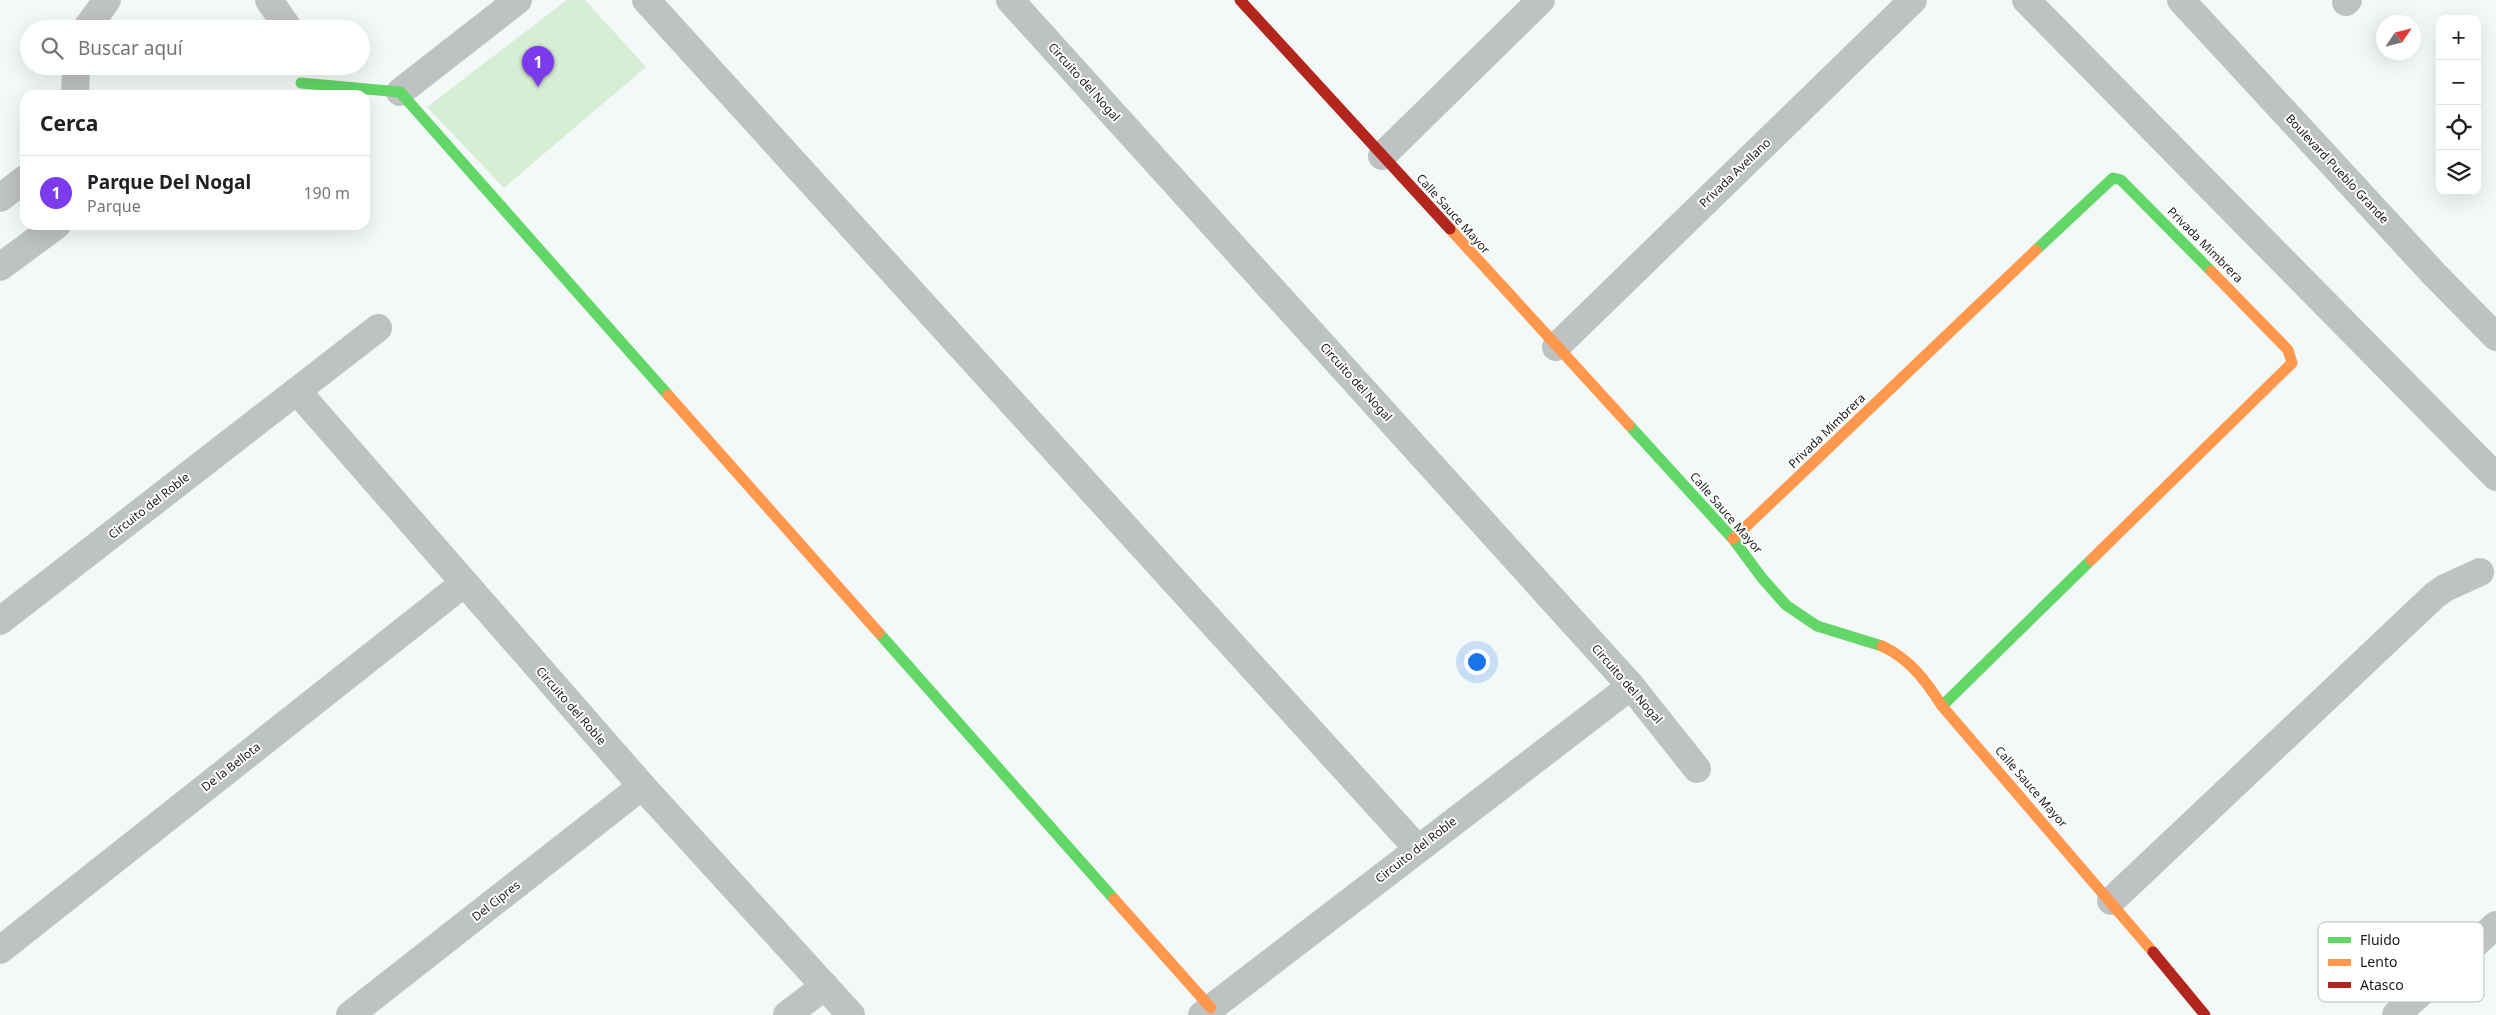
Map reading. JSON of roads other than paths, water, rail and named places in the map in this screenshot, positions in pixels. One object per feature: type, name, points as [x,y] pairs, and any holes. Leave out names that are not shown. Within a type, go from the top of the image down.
[{"type":"street","points":[[93,20],[107,0]]},
{"type":"street","points":[[269,0],[283,20]]},
{"type":"street","points":[[400,92],[518,0]]},
{"type":"street","points":[[646,0],[1418,849]]},
{"type":"street","name":"Circuito del Nogal","points":[[1010,0],[1631,686],[1698,769]]},
{"type":"street","name":"Calle Sauce Mayor","points":[[1240,0],[1734,539],[1767,585],[1795,613],[1826,630],[1891,650],[1919,672],[1942,706],[2111,901],[2205,1015]]},
{"type":"street","points":[[1382,156],[1541,0]]},
{"type":"street","name":"Privada Avellano","points":[[1556,347],[1913,0]]},
{"type":"street","points":[[2026,0],[2496,477]]},
{"type":"street","name":"Boulevard Pueblo Grande","points":[[2181,0],[2434,274],[2496,337]]},
{"type":"street","points":[[75,90],[76,75]]},
{"type":"street","points":[[301,81],[400,92],[1207,1012]]},
{"type":"street","name":"Privada Mimbrera","points":[[1734,539],[2106,184],[2113,178],[2121,180],[2288,350],[2292,363],[1942,706]]},
{"type":"street","points":[[0,198],[20,182]]},
{"type":"street","points":[[0,267],[50,230]]},
{"type":"street","name":"Circuito del Roble","points":[[0,622],[378,328]]},
{"type":"street","name":"Circuito del Roble","points":[[298,391],[463,584],[642,786],[851,1015]]},
{"type":"street","points":[[2111,901],[2435,595],[2445,588],[2480,572]]},
{"type":"street","name":"De la Bellota","points":[[0,950],[463,584]]},
{"type":"street","name":"Circuito del Roble","points":[[1207,1012],[1631,686]]},
{"type":"street","name":"Del Cipres","points":[[350,1015],[642,786]]},
{"type":"street","points":[[2484,936],[2496,925]]},
{"type":"street","points":[[787,1015],[825,986]]},
{"type":"street","points":[[2396,1015],[2410,1002]]},
{"type":"place","name":"Parque Del Nogal","points":[[538,87]]}]
